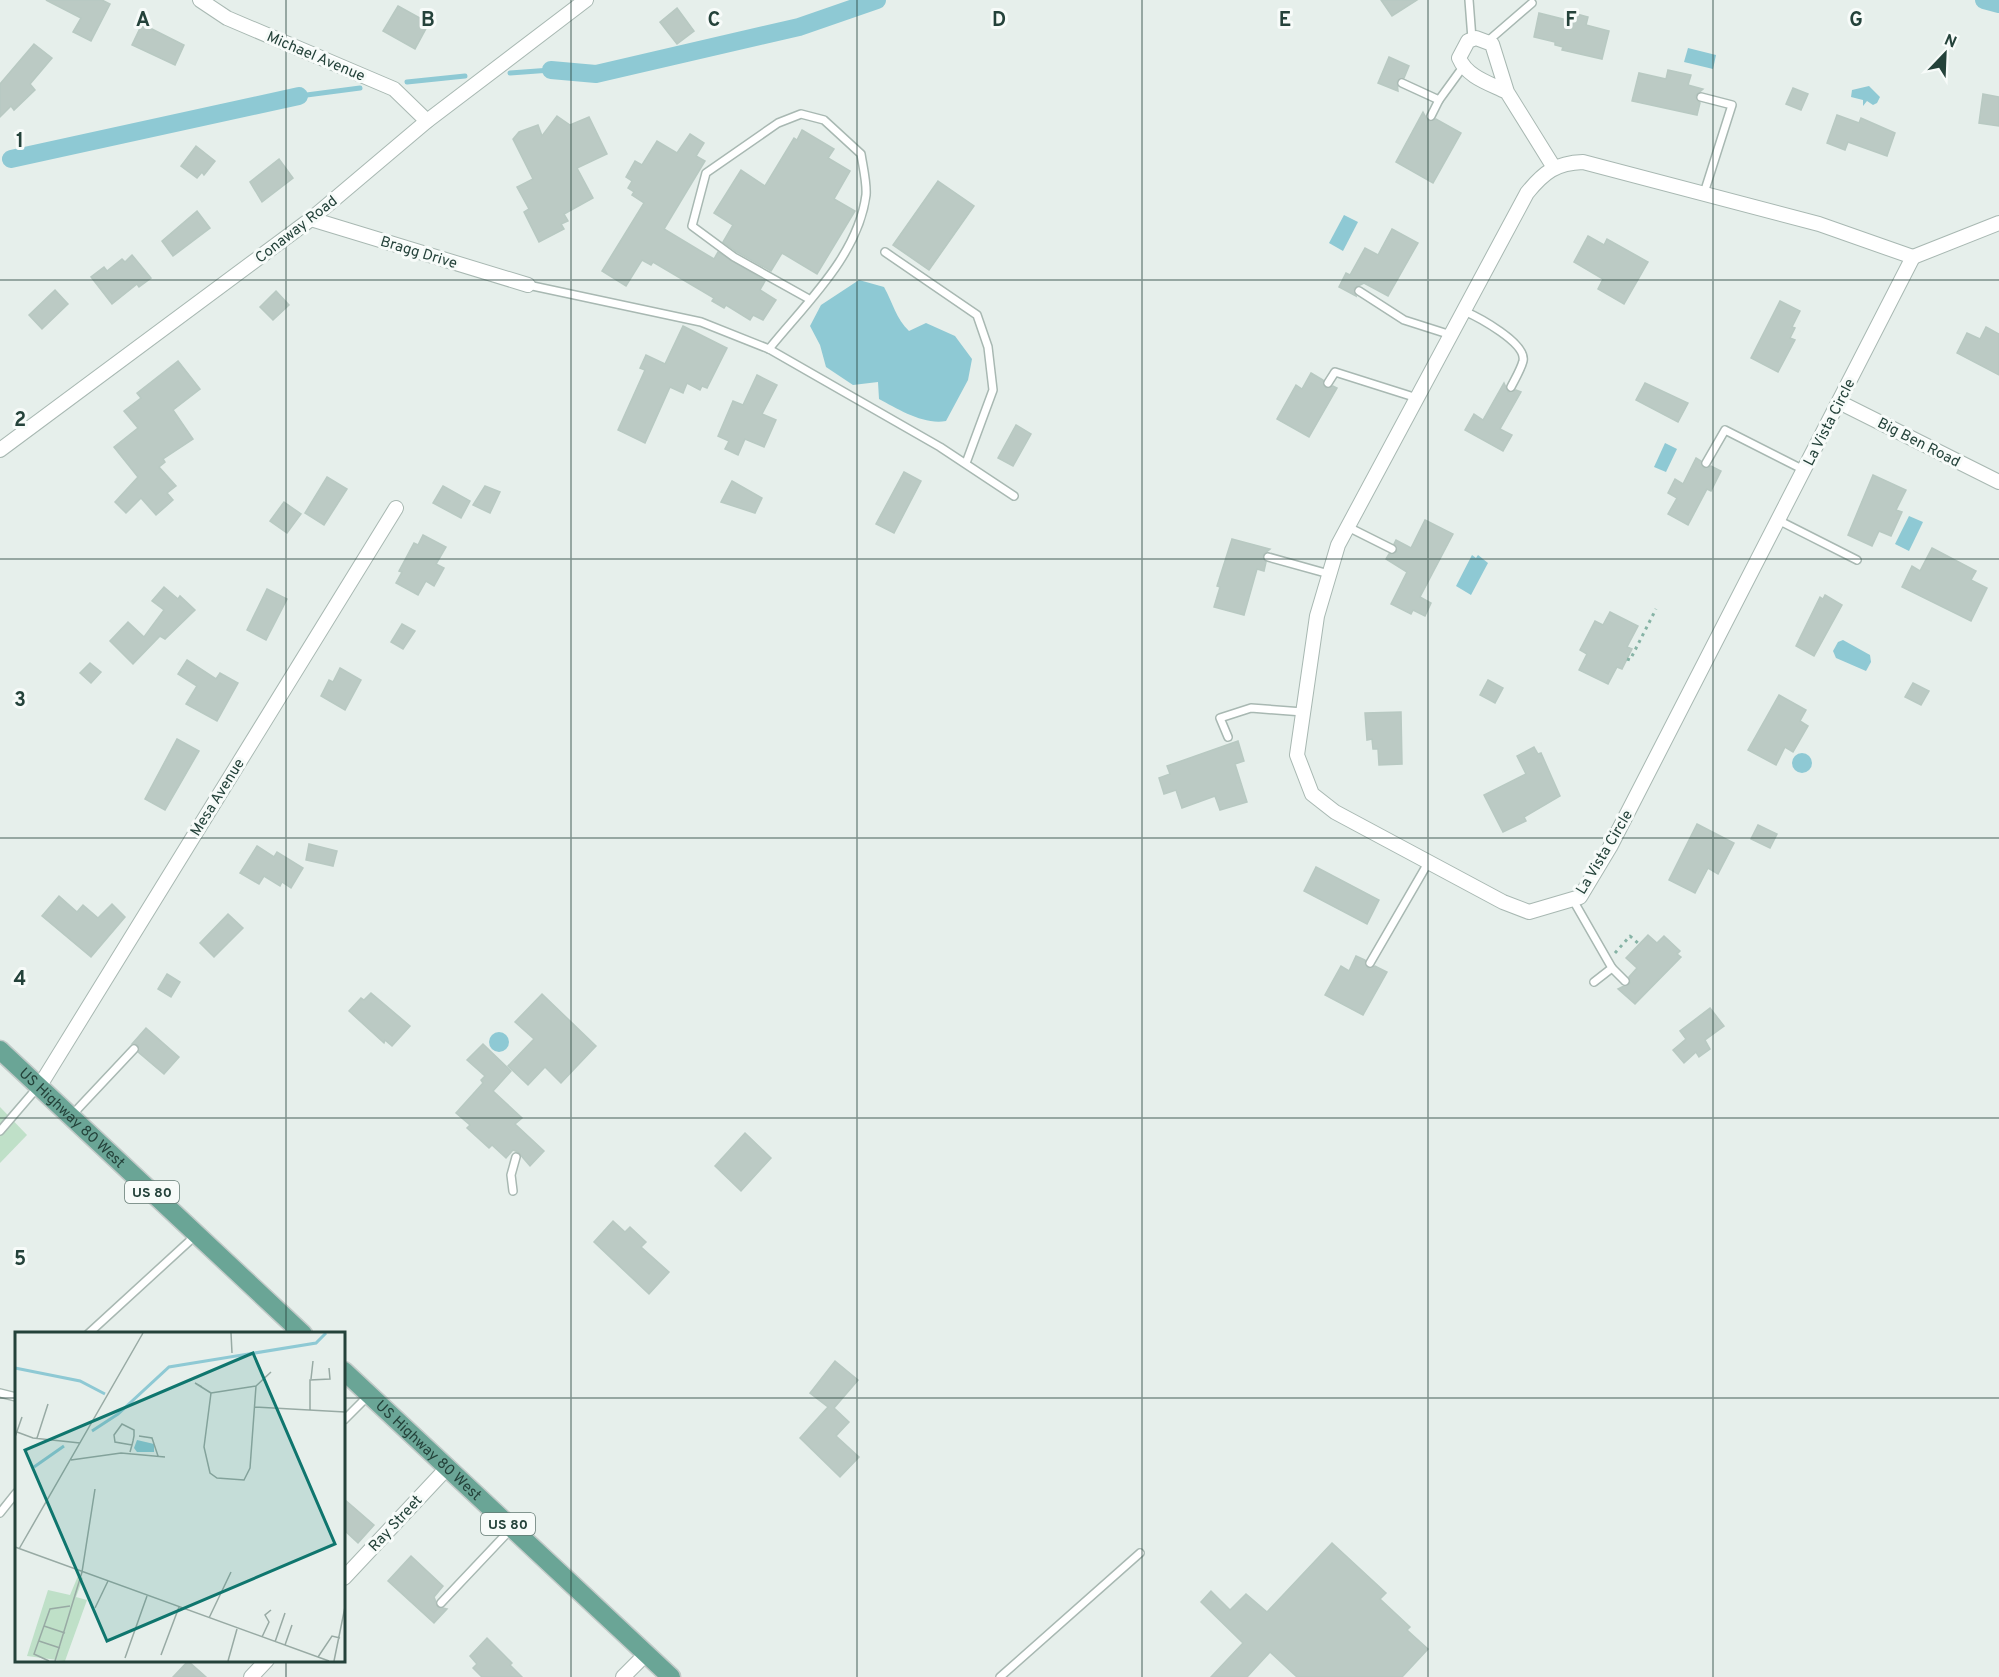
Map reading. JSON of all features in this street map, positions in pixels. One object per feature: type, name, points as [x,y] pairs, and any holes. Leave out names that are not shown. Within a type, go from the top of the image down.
[{"type":"main road","name":"US Highway 80 West","points":[[0,1050],[301,1332]]},
{"type":"main road","name":"US Highway 80 West","points":[[345,1372],[671,1677]]},
{"type":"street","name":"Michael Avenue","points":[[200,0],[227,18],[394,89],[427,121]]},
{"type":"street","name":"Conaway Road","points":[[0,450],[311,219],[427,121],[586,0]]},
{"type":"street","points":[[1507,92],[1472,75],[1462,67],[1459,57],[1462,49],[1472,40],[1488,41],[1497,56],[1507,92],[1553,166],[1583,162],[1819,224],[1913,256],[1999,223]]},
{"type":"street","name":"La Vista Circle","points":[[1553,166],[1527,193],[1338,545],[1317,616],[1297,755],[1312,794],[1335,812],[1503,902],[1528,912],[1580,897],[1610,847],[1913,256]]},
{"type":"street","name":"Bragg Drive","points":[[311,219],[528,285]]},
{"type":"street","name":"Big Ben Road","points":[[1839,402],[1999,482]]},
{"type":"street","name":"Mesa Avenue","points":[[39,1086],[396,508]]},
{"type":"street","name":"Ray Street","points":[[345,1577],[447,1468]]},
{"type":"street","points":[[624,1677],[646,1654]]},
{"type":"street","points":[[251,1677],[265,1662]]},
{"type":"lane","points":[[1469,0],[1472,40]]},
{"type":"lane","points":[[1488,41],[1532,3]]},
{"type":"lane","points":[[1431,116],[1462,67]]},
{"type":"lane","points":[[1401,82],[1439,100]]},
{"type":"lane","points":[[1701,97],[1732,105],[1704,194]]},
{"type":"lane","points":[[769,349],[809,300],[851,243],[866,194],[861,154],[824,120],[801,114],[778,123],[706,173],[692,226],[734,257],[809,300]]},
{"type":"lane","points":[[885,252],[977,315],[988,347],[993,390],[966,463]]},
{"type":"lane","points":[[528,285],[701,322],[769,349],[966,463],[1014,496]]},
{"type":"lane","points":[[1359,291],[1404,320],[1451,335]]},
{"type":"lane","points":[[1464,311],[1489,322],[1522,351],[1524,360],[1511,387]]},
{"type":"lane","points":[[1329,383],[1335,372],[1417,398]]},
{"type":"lane","points":[[1706,463],[1725,430],[1804,470]]},
{"type":"lane","points":[[1778,520],[1857,560]]},
{"type":"lane","points":[[1348,527],[1392,549]]},
{"type":"lane","points":[[1268,557],[1329,574]]},
{"type":"lane","points":[[1228,737],[1220,717],[1251,708],[1303,712]]},
{"type":"lane","points":[[1370,963],[1428,863]]},
{"type":"lane","points":[[1573,900],[1610,964],[1625,981]]},
{"type":"lane","points":[[1594,982],[1610,964]]},
{"type":"lane","points":[[71,1116],[134,1049]]},
{"type":"lane","points":[[0,1131],[39,1086]]},
{"type":"lane","points":[[513,1191],[511,1175],[516,1157]]},
{"type":"lane","points":[[90,1332],[197,1234]]},
{"type":"lane","points":[[0,1393],[15,1397]]},
{"type":"lane","points":[[345,1419],[369,1395]]},
{"type":"lane","points":[[0,1513],[15,1494]]},
{"type":"lane","points":[[441,1604],[512,1528]]},
{"type":"lane","points":[[1000,1677],[1140,1553]]},
{"type":"path","points":[[1627,659],[1630,660],[1656,609]]},
{"type":"path","points":[[1610,964],[1630,936],[1639,944]]},
{"type":"green space","points":[[0,1107],[27,1135],[0,1163]]},
{"type":"water","points":[[1688,48],[1716,55],[1713,69],[1684,62]]},
{"type":"water","points":[[1869,86],[1880,97],[1877,103],[1873,105],[1867,101],[1863,106],[1863,100],[1851,97],[1852,90]]},
{"type":"water","points":[[1344,215],[1358,222],[1343,251],[1329,243]]},
{"type":"water","points":[[859,280],[884,287],[898,316],[909,331],[926,323],[955,336],[972,359],[968,380],[946,421],[928,421],[911,415],[879,399],[878,382],[853,385],[826,367],[820,345],[810,326],[821,305]]},
{"type":"water","points":[[1665,443],[1677,449],[1666,472],[1654,467]]},
{"type":"water","points":[[1909,516],[1923,522],[1909,551],[1895,544]]},
{"type":"water","points":[[1472,555],[1476,558],[1478,555],[1488,563],[1471,595],[1456,586]]},
{"type":"water","points":[[1843,640],[1870,655],[1871,662],[1866,671],[1836,658],[1833,651],[1838,642]]},
{"type":"water","points":[[1802,753],[1809,756],[1812,763],[1809,770],[1802,773],[1795,770],[1792,763],[1795,756]]},
{"type":"water","points":[[499,1032],[506,1035],[509,1042],[506,1049],[499,1052],[492,1049],[489,1042],[492,1035]]},
{"type":"building","points":[[46,0],[102,0],[110,4],[91,41],[73,32],[81,18]]},
{"type":"building","points":[[1381,0],[1417,0],[1392,16]]},
{"type":"building","points":[[398,6],[429,23],[415,49],[383,31]]},
{"type":"building","points":[[677,8],[694,31],[677,44],[660,22]]},
{"type":"building","points":[[1539,13],[1571,21],[1573,13],[1588,17],[1586,25],[1609,31],[1602,59],[1562,50],[1563,47],[1555,45],[1555,42],[1534,37]]},
{"type":"building","points":[[142,24],[184,45],[175,65],[132,45]]},
{"type":"building","points":[[34,44],[52,58],[30,84],[35,90],[14,110],[11,106],[0,117],[0,84]]},
{"type":"building","points":[[1389,57],[1409,66],[1404,78],[1397,81],[1398,91],[1378,83]]},
{"type":"building","points":[[1668,70],[1691,75],[1688,85],[1703,89],[1695,96],[1700,103],[1697,115],[1632,101],[1639,73],[1666,79]]},
{"type":"building","points":[[1793,88],[1808,94],[1801,110],[1786,104]]},
{"type":"building","points":[[1983,94],[1999,97],[1999,126],[1979,123]]},
{"type":"building","points":[[1423,112],[1428,121],[1436,119],[1461,133],[1433,183],[1396,162]]},
{"type":"building","points":[[1837,115],[1859,123],[1861,118],[1895,133],[1887,156],[1848,142],[1845,150],[1827,143]]},
{"type":"building","points":[[557,116],[570,125],[589,117],[607,154],[577,168],[593,198],[564,214],[568,221],[561,224],[564,229],[539,242],[524,212],[529,209],[517,187],[533,179],[513,139],[519,132],[538,125],[542,136]]},
{"type":"building","points":[[802,130],[834,149],[828,158],[850,171],[834,199],[855,211],[817,274],[782,253],[771,271],[737,252],[723,242],[733,225],[714,213],[741,170],[765,186],[794,138],[797,140]]},
{"type":"building","points":[[690,134],[704,143],[696,156],[705,161],[664,229],[714,259],[718,252],[765,281],[760,290],[776,300],[763,320],[753,315],[750,320],[726,305],[724,308],[712,301],[714,298],[653,262],[651,265],[642,260],[626,286],[602,271],[644,203],[632,195],[634,192],[628,188],[632,181],[626,177],[635,161],[642,165],[657,141],[677,153]]},
{"type":"building","points":[[196,146],[215,161],[204,175],[202,172],[197,178],[181,166]]},
{"type":"building","points":[[279,159],[293,178],[262,202],[250,182]]},
{"type":"building","points":[[938,181],[974,206],[929,270],[893,245]]},
{"type":"building","points":[[197,211],[210,228],[173,256],[162,241]]},
{"type":"building","points":[[1392,229],[1418,243],[1388,296],[1364,283],[1354,288],[1356,296],[1339,287],[1346,273],[1350,275],[1365,248],[1378,255]]},
{"type":"building","points":[[1588,236],[1604,245],[1607,239],[1648,262],[1624,304],[1598,289],[1603,279],[1574,262]]},
{"type":"building","points":[[132,255],[151,278],[139,287],[137,284],[112,304],[91,277],[104,267],[107,271],[122,259],[125,262]]},
{"type":"building","points":[[55,290],[68,304],[42,329],[29,315]]},
{"type":"building","points":[[276,291],[289,305],[273,320],[260,307]]},
{"type":"building","points":[[1780,301],[1800,311],[1792,327],[1795,328],[1790,338],[1795,340],[1778,372],[1751,358]]},
{"type":"building","points":[[683,326],[727,348],[707,388],[702,386],[700,390],[687,383],[683,393],[670,387],[645,443],[618,430],[645,370],[640,368],[646,355],[665,364]]},
{"type":"building","points":[[1986,327],[1999,334],[1999,375],[1957,353],[1967,333],[1980,339]]},
{"type":"building","points":[[178,361],[200,389],[173,410],[193,439],[163,459],[165,462],[159,467],[176,486],[167,493],[173,500],[156,515],[141,498],[126,513],[115,502],[138,477],[114,447],[138,428],[124,411],[141,398],[137,393]]},
{"type":"building","points":[[1311,373],[1323,380],[1326,388],[1333,386],[1337,388],[1309,437],[1277,419],[1296,385],[1302,389]]},
{"type":"building","points":[[757,375],[777,385],[762,414],[776,420],[764,447],[745,439],[738,455],[725,449],[729,441],[718,436],[733,401],[743,405]]},
{"type":"building","points":[[1504,383],[1508,392],[1516,390],[1521,392],[1500,429],[1512,435],[1503,451],[1465,430],[1474,414],[1483,420]]},
{"type":"building","points":[[1645,383],[1688,403],[1678,422],[1636,400]]},
{"type":"building","points":[[1016,425],[1031,434],[1013,466],[998,458]]},
{"type":"building","points":[[1696,458],[1701,461],[1704,468],[1711,466],[1721,471],[1711,491],[1707,489],[1688,525],[1668,514],[1677,498],[1668,493],[1675,479],[1683,484]]},
{"type":"building","points":[[904,472],[921,481],[894,533],[876,524]]},
{"type":"building","points":[[1873,475],[1906,490],[1896,510],[1902,512],[1891,536],[1879,531],[1872,546],[1848,535]]},
{"type":"building","points":[[327,477],[347,489],[324,525],[305,513]]},
{"type":"building","points":[[732,481],[762,498],[755,513],[721,502]]},
{"type":"building","points":[[443,486],[470,501],[461,518],[433,503]]},
{"type":"building","points":[[485,486],[500,492],[490,513],[473,505]]},
{"type":"building","points":[[284,502],[301,514],[287,533],[270,521]]},
{"type":"building","points":[[1425,520],[1453,534],[1420,597],[1431,603],[1425,616],[1413,610],[1411,614],[1391,604],[1407,572],[1386,559],[1389,554],[1397,552],[1394,544],[1396,540],[1411,548]]},
{"type":"building","points":[[423,535],[446,547],[436,564],[444,568],[434,586],[426,581],[418,595],[396,583],[402,572],[399,571],[414,543],[418,545]]},
{"type":"building","points":[[1232,539],[1270,549],[1263,555],[1266,562],[1264,571],[1257,569],[1244,615],[1214,607],[1220,587],[1217,586]]},
{"type":"building","points":[[1932,548],[1976,571],[1971,580],[1987,588],[1971,621],[1902,587],[1912,566],[1920,571]]},
{"type":"building","points":[[164,587],[178,599],[180,596],[195,610],[165,639],[160,636],[133,664],[110,641],[128,622],[144,637],[164,610],[152,601]]},
{"type":"building","points":[[267,589],[287,599],[266,640],[247,630]]},
{"type":"building","points":[[1825,595],[1842,605],[1814,656],[1796,646],[1820,597],[1823,599]]},
{"type":"building","points":[[1610,612],[1638,626],[1627,647],[1632,649],[1622,669],[1617,667],[1608,684],[1579,670],[1587,654],[1580,650],[1595,621],[1603,625]]},
{"type":"building","points":[[402,624],[415,631],[403,649],[391,642]]},
{"type":"building","points":[[187,660],[216,679],[220,673],[238,683],[217,721],[186,704],[197,686],[178,674]]},
{"type":"building","points":[[90,663],[101,672],[91,683],[80,673]]},
{"type":"building","points":[[340,668],[361,680],[345,710],[321,696],[329,680],[333,682]]},
{"type":"building","points":[[1488,680],[1503,688],[1495,703],[1480,695]]},
{"type":"building","points":[[1913,683],[1929,691],[1921,705],[1905,697]]},
{"type":"building","points":[[1779,695],[1806,710],[1800,721],[1808,726],[1793,752],[1785,747],[1776,765],[1748,750]]},
{"type":"building","points":[[1401,712],[1402,764],[1379,765],[1378,749],[1373,749],[1372,739],[1367,740],[1365,713]]},
{"type":"building","points":[[177,739],[199,751],[165,810],[145,799]]},
{"type":"building","points":[[1238,741],[1244,761],[1235,764],[1247,802],[1220,810],[1215,796],[1182,808],[1176,790],[1164,794],[1159,778],[1170,774],[1167,766]]},
{"type":"building","points":[[1534,747],[1538,754],[1541,753],[1560,796],[1524,817],[1526,821],[1503,832],[1484,795],[1526,774],[1517,756]]},
{"type":"building","points":[[1697,824],[1734,843],[1718,874],[1708,868],[1695,893],[1669,880]]},
{"type":"building","points":[[1758,825],[1777,834],[1770,848],[1751,839]]},
{"type":"building","points":[[309,844],[337,851],[333,866],[306,860]]},
{"type":"building","points":[[257,846],[274,857],[277,852],[303,868],[291,888],[282,882],[280,886],[264,876],[259,884],[240,873]]},
{"type":"building","points":[[1316,867],[1379,900],[1367,924],[1304,891]]},
{"type":"building","points":[[59,896],[77,912],[83,905],[98,918],[112,904],[125,917],[91,957],[42,916]]},
{"type":"building","points":[[228,914],[243,928],[214,957],[200,943]]},
{"type":"building","points":[[1648,935],[1657,943],[1664,936],[1680,951],[1677,954],[1681,957],[1635,1004],[1618,989],[1630,983],[1629,977],[1637,968],[1626,958]]},
{"type":"building","points":[[1356,956],[1365,960],[1368,968],[1375,966],[1387,972],[1363,1015],[1325,995],[1341,966],[1349,971]]},
{"type":"building","points":[[167,974],[180,982],[171,997],[158,989]]},
{"type":"building","points":[[371,993],[410,1026],[392,1046],[385,1040],[384,1043],[349,1011],[361,998],[364,1000]]},
{"type":"building","points":[[542,994],[596,1046],[561,1083],[545,1067],[528,1085],[508,1066],[534,1039],[515,1022]]},
{"type":"building","points":[[1710,1008],[1724,1026],[1705,1040],[1710,1049],[1699,1057],[1696,1052],[1684,1063],[1673,1050],[1686,1039],[1680,1031]]},
{"type":"building","points":[[146,1028],[179,1057],[164,1074],[138,1052],[138,1045],[132,1044]]},
{"type":"building","points":[[483,1044],[511,1071],[493,1091],[522,1118],[515,1124],[544,1151],[530,1166],[518,1152],[513,1150],[506,1158],[492,1145],[489,1148],[467,1128],[470,1125],[456,1113],[483,1083],[481,1080],[485,1076],[467,1060]]},
{"type":"building","points":[[745,1133],[771,1158],[741,1191],[715,1166]]},
{"type":"building","points":[[613,1221],[625,1232],[630,1227],[646,1242],[641,1247],[669,1272],[649,1294],[594,1242]]},
{"type":"building","points":[[835,1361],[858,1380],[834,1408],[849,1422],[836,1436],[859,1457],[840,1477],[800,1438],[828,1407],[810,1393]]},
{"type":"building","points":[[345,1500],[374,1525],[358,1543],[345,1531]]},
{"type":"building","points":[[1332,1543],[1386,1593],[1380,1599],[1410,1627],[1407,1630],[1428,1649],[1402,1677],[1297,1677],[1270,1652],[1247,1677],[1211,1677],[1243,1643],[1201,1602],[1211,1591],[1230,1610],[1246,1594],[1267,1612]]},
{"type":"building","points":[[411,1556],[443,1586],[434,1597],[438,1607],[447,1609],[434,1623],[388,1581]]},
{"type":"building","points":[[487,1638],[512,1663],[510,1665],[522,1677],[482,1677],[473,1668],[477,1664],[470,1656]]},
{"type":"building","points":[[189,1662],[206,1677],[173,1677]]},
{"type":"waterway","points":[[551,70],[596,74],[799,27],[877,0]]},
{"type":"waterway","points":[[1984,0],[1999,4]]},
{"type":"waterway","points":[[510,73],[551,70]]},
{"type":"waterway","points":[[407,82],[465,76]]},
{"type":"waterway","points":[[299,96],[360,88]]},
{"type":"waterway","points":[[11,159],[299,96]]}]
